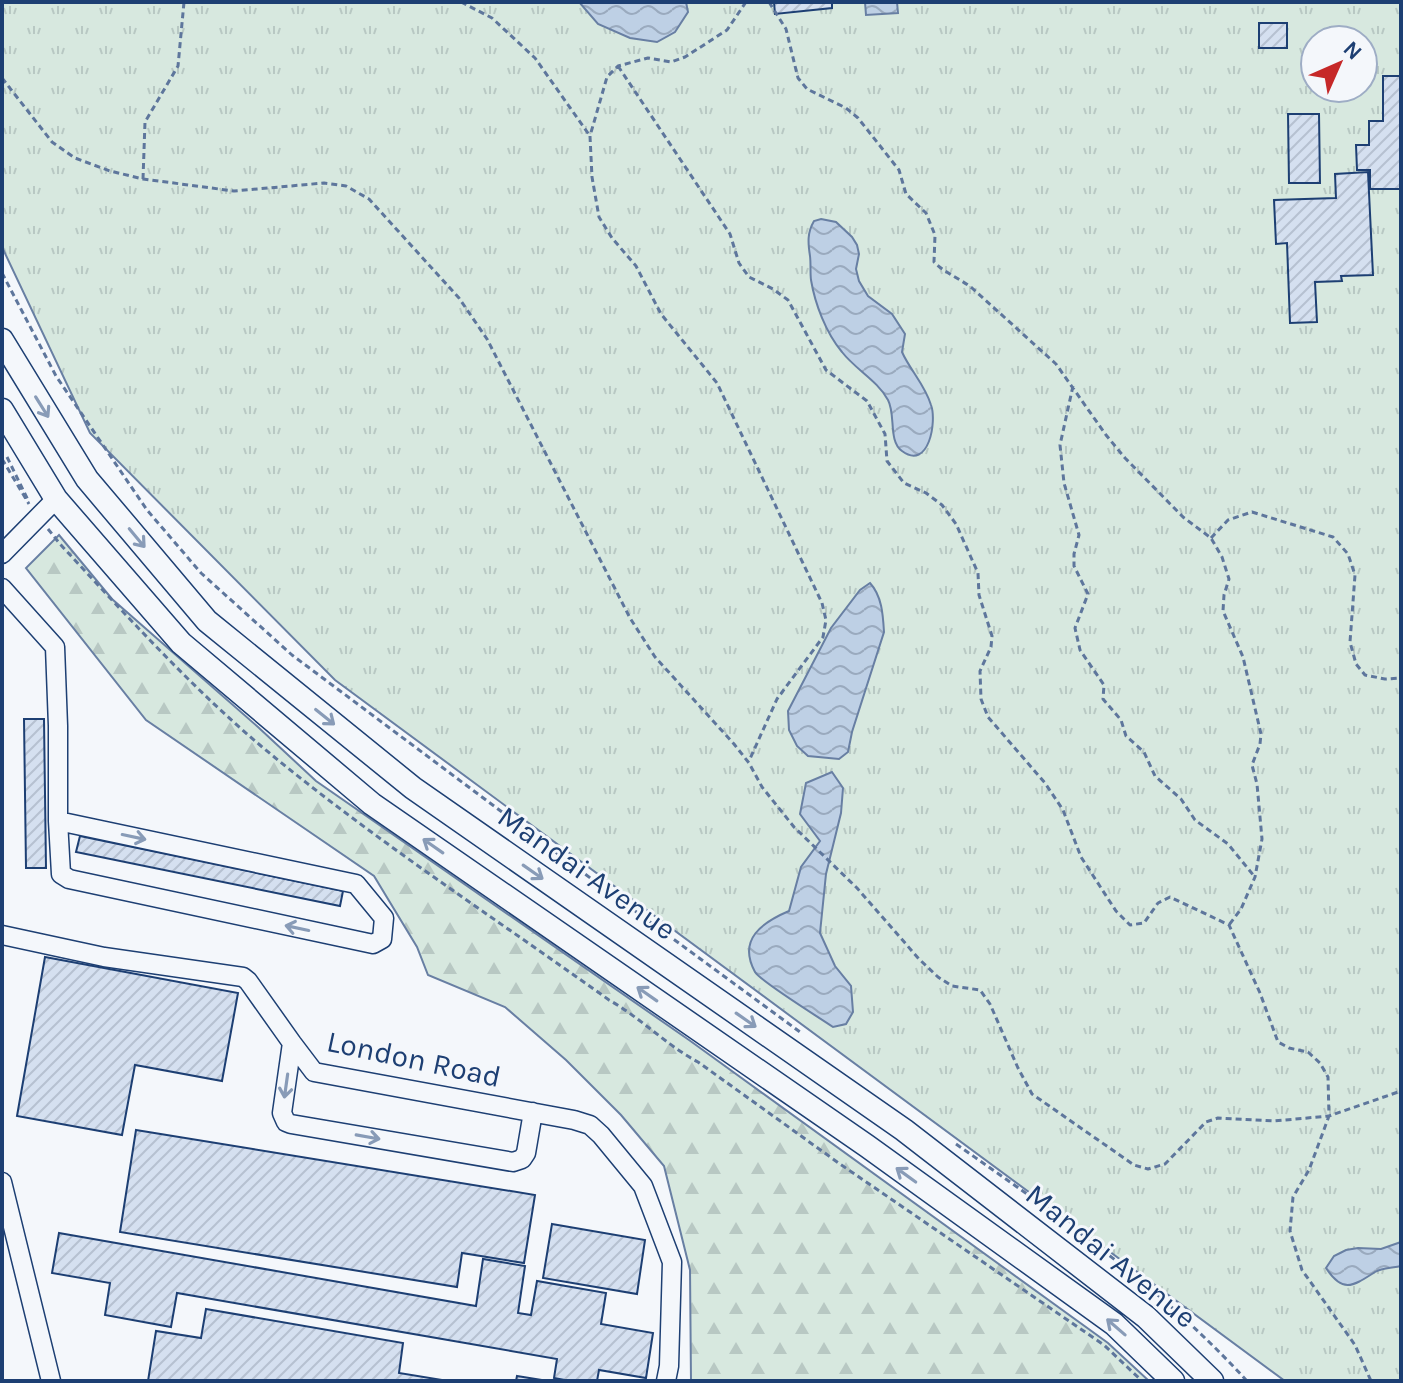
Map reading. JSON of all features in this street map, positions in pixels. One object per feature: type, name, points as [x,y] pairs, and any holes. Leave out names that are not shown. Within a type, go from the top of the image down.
[{"type":"main road","name":"Mandai Avenue","points":[[2,340],[87,479],[207,621],[413,788],[904,1130],[1146,1317],[1212,1381]]},
{"type":"main road","name":"Mandai Avenue","points":[[2,410],[56,499],[181,643],[372,804],[867,1146],[1101,1314],[1173,1381]]},
{"type":"lane","points":[[2,554],[56,499]]},
{"type":"lane","points":[[2,588],[55,647],[58,821],[61,874],[69,879],[373,944],[382,939],[384,918],[356,884],[58,821]]},
{"type":"lane","name":"London Road","points":[[2,935],[104,957],[243,977],[314,1072],[590,1125],[643,1186],[672,1262],[666,1381]]},
{"type":"lane","points":[[292,1043],[282,1113],[286,1122],[291,1124],[513,1162],[525,1156],[533,1112]]},
{"type":"lane","points":[[2,1182],[51,1381]]},
{"type":"path","points":[[143,179],[145,122],[178,66],[184,2]]},
{"type":"path","points":[[461,2],[492,18],[535,58],[590,136]]},
{"type":"path","points":[[746,2],[727,30],[685,57],[671,62],[648,58],[618,66],[607,77],[590,136],[592,177],[599,217],[636,266],[661,314],[717,383],[822,603],[826,620],[823,637],[777,699],[749,763]]},
{"type":"path","points":[[769,2],[786,29],[798,78],[807,89],[846,108],[858,118],[899,170],[906,194],[926,213],[935,235],[934,262],[945,273],[972,288],[1056,364],[1125,458],[1183,517],[1211,538],[1222,557],[1229,579],[1223,611],[1243,657],[1261,734],[1252,765],[1257,784],[1262,839],[1255,877],[1241,909],[1229,925]]},
{"type":"path","points":[[618,66],[730,234],[739,263],[749,277],[788,300],[826,370],[867,401],[885,434],[887,461],[904,483],[942,505],[956,524],[978,573],[979,595],[992,636],[991,647],[980,671],[981,699],[988,717],[1045,783],[1063,810],[1081,857],[1116,911],[1130,925],[1144,923],[1158,903],[1170,897],[1229,925],[1278,1042],[1308,1052],[1320,1063],[1328,1077],[1329,1116],[1309,1170],[1293,1197],[1290,1231],[1302,1270],[1355,1345],[1371,1381]]},
{"type":"path","points":[[2,78],[52,142],[75,158],[110,171],[143,179],[234,191],[324,183],[346,186],[369,199],[459,298],[487,339],[630,618],[655,657],[734,744],[762,787],[794,827],[857,888],[919,959],[952,986],[980,990],[990,1004],[1032,1094],[1134,1165],[1148,1169],[1165,1164],[1206,1122],[1218,1118],[1274,1121],[1329,1116],[1401,1091]]},
{"type":"path","points":[[2,273],[56,376],[147,510],[201,573],[292,655],[799,1032]]},
{"type":"path","points":[[1073,386],[1060,445],[1064,483],[1079,535],[1074,566],[1088,594],[1075,628],[1080,650],[1104,685],[1103,699],[1121,720],[1126,736],[1144,752],[1155,776],[1181,799],[1195,820],[1228,844],[1255,877]]},
{"type":"path","points":[[2,447],[31,507]]},
{"type":"path","points":[[1211,538],[1228,520],[1252,512],[1333,537],[1348,554],[1355,575],[1350,642],[1356,664],[1365,675],[1401,678]]},
{"type":"path","points":[[953,1142],[1057,1215],[1153,1290],[1219,1350],[1247,1381]]},
{"type":"green space","points":[[2,2],[1401,2],[1401,1381],[1285,1381],[335,680],[90,433],[2,247]]},
{"type":"green space","points":[[59,535],[112,599],[316,781],[689,1040],[1108,1343],[1149,1381],[691,1381],[690,1270],[664,1166],[621,1115],[566,1060],[505,1007],[428,975],[417,947],[374,876],[146,720],[26,568]]},
{"type":"water","points":[[579,2],[686,2],[688,12],[675,32],[657,42],[630,38],[598,24]]},
{"type":"water","points":[[865,2],[897,2],[898,13],[866,15]]},
{"type":"water","points":[[814,221],[836,222],[852,237],[859,254],[856,269],[859,281],[868,296],[892,314],[905,334],[902,352],[925,391],[933,412],[929,442],[919,454],[911,455],[898,447],[888,400],[842,352],[822,318],[811,280],[809,242]]},
{"type":"water","points":[[870,583],[879,600],[884,632],[848,752],[839,759],[808,756],[797,746],[789,730],[788,711],[831,628],[860,590]]},
{"type":"water","points":[[832,772],[843,788],[841,813],[826,874],[820,933],[835,966],[851,986],[853,1012],[846,1024],[833,1027],[759,977],[750,960],[749,950],[751,941],[762,926],[789,911],[801,867],[820,841],[800,814],[806,783]]},
{"type":"water","points":[[1401,1242],[1401,1266],[1378,1271],[1354,1284],[1338,1282],[1326,1268],[1334,1256],[1346,1250],[1381,1249]]},
{"type":"building","points":[[774,2],[832,2],[832,8],[775,14]]},
{"type":"building","points":[[1259,23],[1287,23],[1287,48],[1259,48]]},
{"type":"building","points":[[1383,76],[1401,76],[1401,189],[1370,189],[1370,170],[1357,170],[1356,145],[1369,145],[1369,121],[1383,121]]},
{"type":"building","points":[[1288,114],[1319,114],[1320,183],[1289,183]]},
{"type":"building","points":[[1368,172],[1373,275],[1341,276],[1342,281],[1315,282],[1317,322],[1290,323],[1287,243],[1276,244],[1274,200],[1336,198],[1335,174]]},
{"type":"building","points":[[24,719],[44,719],[46,868],[26,868]]},
{"type":"building","points":[[80,836],[343,891],[340,906],[76,852]]},
{"type":"building","points":[[45,957],[238,993],[222,1081],[135,1065],[122,1135],[17,1116]]},
{"type":"building","points":[[136,1130],[535,1195],[524,1263],[462,1253],[457,1287],[120,1232]]},
{"type":"building","points":[[552,1224],[645,1240],[637,1294],[543,1278]]},
{"type":"building","points":[[59,1233],[476,1306],[483,1259],[525,1266],[518,1313],[531,1315],[537,1281],[606,1293],[601,1324],[653,1333],[646,1378],[599,1370],[597,1381],[570,1381],[554,1378],[557,1359],[177,1293],[171,1327],[105,1315],[110,1283],[52,1273]]},
{"type":"building","points":[[206,1309],[403,1343],[399,1373],[448,1381],[148,1381],[156,1331],[201,1338]]},
{"type":"building","points":[[517,1376],[548,1381],[516,1381]]}]
